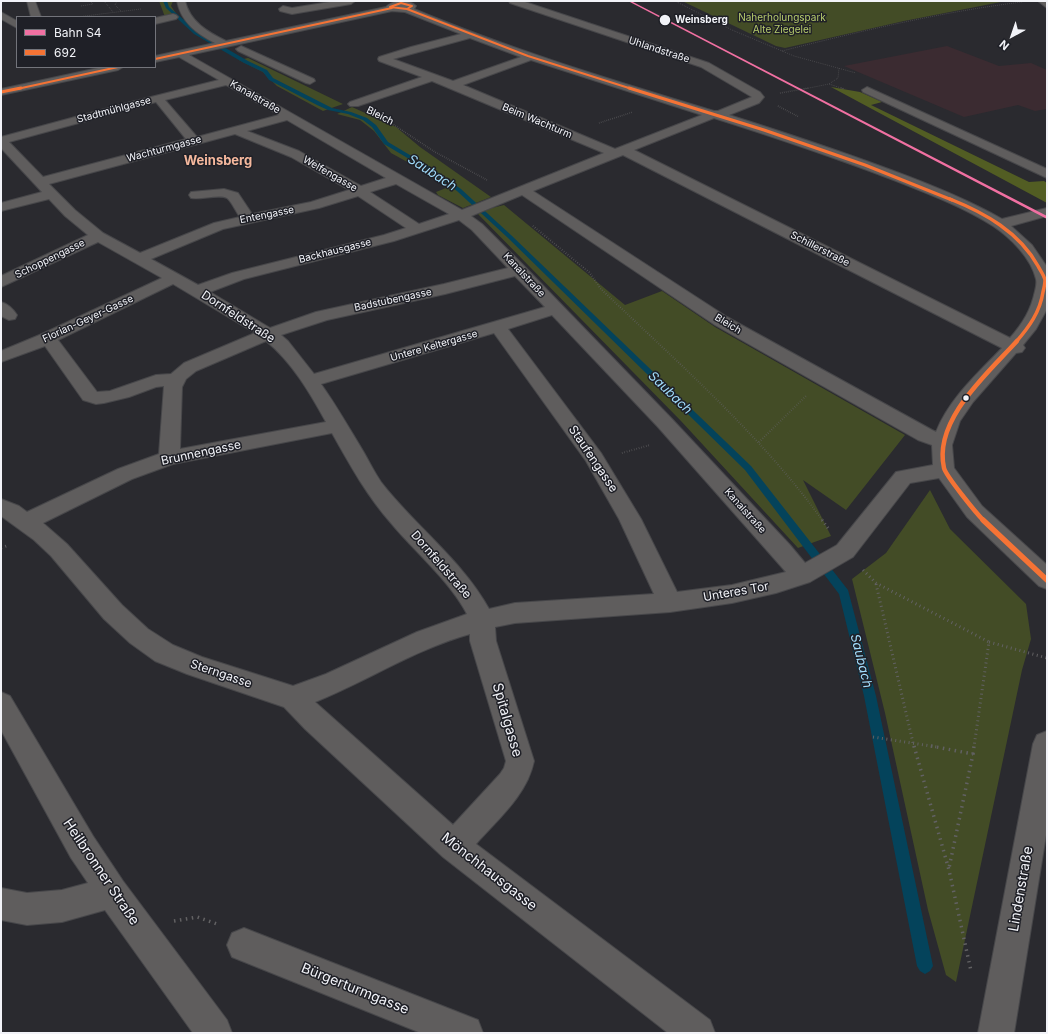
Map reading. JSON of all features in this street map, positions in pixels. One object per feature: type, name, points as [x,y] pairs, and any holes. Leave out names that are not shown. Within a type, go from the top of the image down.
[{"type":"street","points":[[31,1],[36,16]]},
{"type":"street","points":[[181,1],[185,16],[223,45]]},
{"type":"street","points":[[283,9],[292,11],[351,1]]},
{"type":"street","name":"Uhlandstraße","points":[[513,1],[705,65],[743,86],[756,94],[758,97]]},
{"type":"street","points":[[1042,1],[1047,5]]},
{"type":"street","points":[[409,7],[422,2]]},
{"type":"street","points":[[156,59],[223,45],[393,5],[409,7],[470,35],[530,57],[717,115],[873,167],[940,194],[1001,224],[1035,259],[1045,281],[1045,299],[1040,313],[1032,327],[1016,348],[953,416],[946,430],[942,456],[945,470],[973,510],[1047,580]]},
{"type":"street","points":[[1,15],[16,24]]},
{"type":"street","points":[[156,21],[173,17]]},
{"type":"street","points":[[430,77],[383,58],[470,35]]},
{"type":"street","points":[[241,49],[310,81]]},
{"type":"street","name":"Kanalstraße","points":[[181,54],[289,116],[302,129],[397,179],[467,212],[477,227],[556,308],[782,551],[808,573]]},
{"type":"street","points":[[459,85],[530,57]]},
{"type":"street","points":[[1,92],[77,71],[108,68]]},
{"type":"street","points":[[354,104],[430,77]]},
{"type":"street","name":"Beim Wachturm","points":[[430,77],[459,85],[566,133],[622,150]]},
{"type":"street","name":"Stadtmühlgasse","points":[[1,141],[158,98],[228,81]]},
{"type":"street","points":[[591,86],[605,81]]},
{"type":"street","points":[[867,90],[1047,174]]},
{"type":"street","points":[[467,212],[622,150],[755,100],[758,97]]},
{"type":"street","points":[[158,98],[194,141]]},
{"type":"street","name":"Wachturmgasse","points":[[1,207],[45,188],[194,141],[289,116]]},
{"type":"street","name":"Welfengasse","points":[[236,130],[262,142],[295,154],[360,192],[418,229]]},
{"type":"street","points":[[262,142],[282,135]]},
{"type":"street","points":[[604,139],[622,150]]},
{"type":"street","name":"Dornfeldstraße","points":[[1,141],[70,213],[98,236],[197,291],[268,334],[282,346],[311,381],[373,486],[398,517],[445,567],[473,602],[483,620]]},
{"type":"street","name":"Schillerstraße","points":[[622,150],[1016,348]]},
{"type":"street","name":"Entengasse","points":[[139,259],[219,226],[286,212],[360,192],[397,179]]},
{"type":"street","points":[[196,195],[224,194],[233,196],[248,219]]},
{"type":"street","name":"Bleich","points":[[508,196],[721,321],[925,435],[943,442]]},
{"type":"street","name":"Backhausgasse","points":[[197,291],[238,276],[418,229],[467,212]]},
{"type":"street","points":[[1001,224],[1047,212]]},
{"type":"street","name":"Schoppengasse","points":[[1,282],[98,236]]},
{"type":"street","name":"Badstubengasse","points":[[175,380],[182,372],[190,367],[268,334],[322,316],[445,289],[519,270]]},
{"type":"street","name":"Florian-Geyer-Gasse","points":[[1,357],[48,338],[174,278]]},
{"type":"street","name":"Untere Keltergasse","points":[[311,381],[498,327],[556,308]]},
{"type":"street","name":"Staufengasse","points":[[498,327],[594,458],[630,519],[670,602]]},
{"type":"street","points":[[48,338],[90,396],[94,398],[104,398],[155,381],[175,380],[173,387],[169,458]]},
{"type":"street","name":"Brunnengasse","points":[[27,522],[125,474],[169,458],[338,426]]},
{"type":"street","name":"Unteres Tor","points":[[483,620],[515,613],[670,602],[732,594],[776,584],[808,573],[845,551],[903,477],[945,470]]},
{"type":"street","name":"Sterngasse","points":[[1,506],[38,530],[59,550],[114,612],[138,636],[164,653],[196,666],[293,698]]},
{"type":"street","points":[[293,698],[335,682],[426,639],[455,628],[483,620]]},
{"type":"street","name":"Spitalgasse","points":[[454,846],[510,784],[517,774],[520,761],[483,641],[483,620]]},
{"type":"street","name":"Mönchhausgasse","points":[[293,698],[454,846],[696,1033]]},
{"type":"street","name":"Heilbronner Straße","points":[[1,704],[82,847],[112,892],[214,1033]]},
{"type":"street","name":"Lindenstraße","points":[[996,1033],[1047,744]]},
{"type":"street","points":[[1,904],[27,908],[62,906],[112,892]]},
{"type":"street","name":"Bürgerturmgasse","points":[[244,945],[465,1033]]},
{"type":"path","points":[[81,6],[94,4],[90,1]]},
{"type":"path","points":[[104,1],[113,12]]},
{"type":"path","points":[[117,1],[115,5],[116,8],[121,11]]},
{"type":"path","points":[[782,51],[862,31],[990,6],[1025,1]]},
{"type":"path","points":[[84,16],[143,8]]},
{"type":"path","points":[[758,97],[828,84],[838,78],[839,68]]},
{"type":"path","points":[[566,133],[669,100]]},
{"type":"path","name":"Bleich","points":[[354,104],[401,127],[449,160],[466,168],[508,196]]},
{"type":"path","points":[[508,196],[590,273],[600,288],[759,442],[805,496],[845,551],[876,583],[989,642],[1047,658]]},
{"type":"path","points":[[759,442],[824,379]]},
{"type":"path","points":[[594,458],[627,452],[677,437]]},
{"type":"path","points":[[876,583],[913,743],[949,870],[972,979]]},
{"type":"path","points":[[949,870],[973,754],[989,642]]},
{"type":"path","points":[[873,738],[913,743],[973,754]]},
{"type":"path","points":[[197,917],[219,924]]},
{"type":"shaded area","points":[[947,46],[999,66],[1031,63],[1047,70],[1047,109],[1035,111],[1018,105],[964,117],[844,66]]},
{"type":"green space","points":[[159,1],[173,1],[171,6],[177,15],[165,17]]},
{"type":"green space","name":"Naherholungspark Alte Ziegelei","points":[[682,1],[1006,1],[904,21],[785,48],[776,46]]},
{"type":"green space","points":[[248,58],[343,104],[323,111],[277,86],[263,72],[239,60]]},
{"type":"green space","points":[[831,87],[860,92],[882,102],[871,105],[1029,182],[1044,181],[1047,183],[1047,203]]},
{"type":"green space","points":[[352,107],[396,127],[420,147],[491,197],[463,208],[438,195],[436,192],[451,186],[391,153],[374,131],[360,120],[337,114]]},
{"type":"green space","points":[[504,205],[625,305],[662,291],[715,327],[905,435],[846,510],[803,480],[831,536],[798,548],[681,421],[476,212]]},
{"type":"green space","points":[[930,490],[950,529],[1026,604],[1031,639],[1022,670],[956,982],[946,975],[928,910],[885,713],[852,579],[886,553]]},
{"type":"waterway","name":"Saubach","points":[[165,1],[167,7],[196,33],[246,62],[265,71],[271,79],[319,104],[330,109],[349,113],[365,119],[374,126],[386,143],[428,168],[459,190],[509,236],[748,468],[844,593],[870,696],[925,966]]},
{"type":"rail line","name":"S4","points":[[629,1],[1047,218]]},
{"type":"transit line","name":"692","points":[[401,3],[412,6],[407,9],[390,7],[401,3]]},
{"type":"transit line","name":"692","points":[[156,59],[392,8]]},
{"type":"transit line","name":"692","points":[[407,9],[528,56],[764,130],[865,165],[964,205],[998,223],[1012,234],[1033,257],[1042,273],[1045,281],[1041,305],[1027,329],[966,398],[950,421],[942,445],[944,469],[975,512],[1047,580]]},
{"type":"transit line","name":"692","points":[[1,92],[113,68]]},
{"type":"place","name":"Weinsberg","points":[[665,20]]},
{"type":"district","name":"Weinsberg","points":[[218,161]]}]
